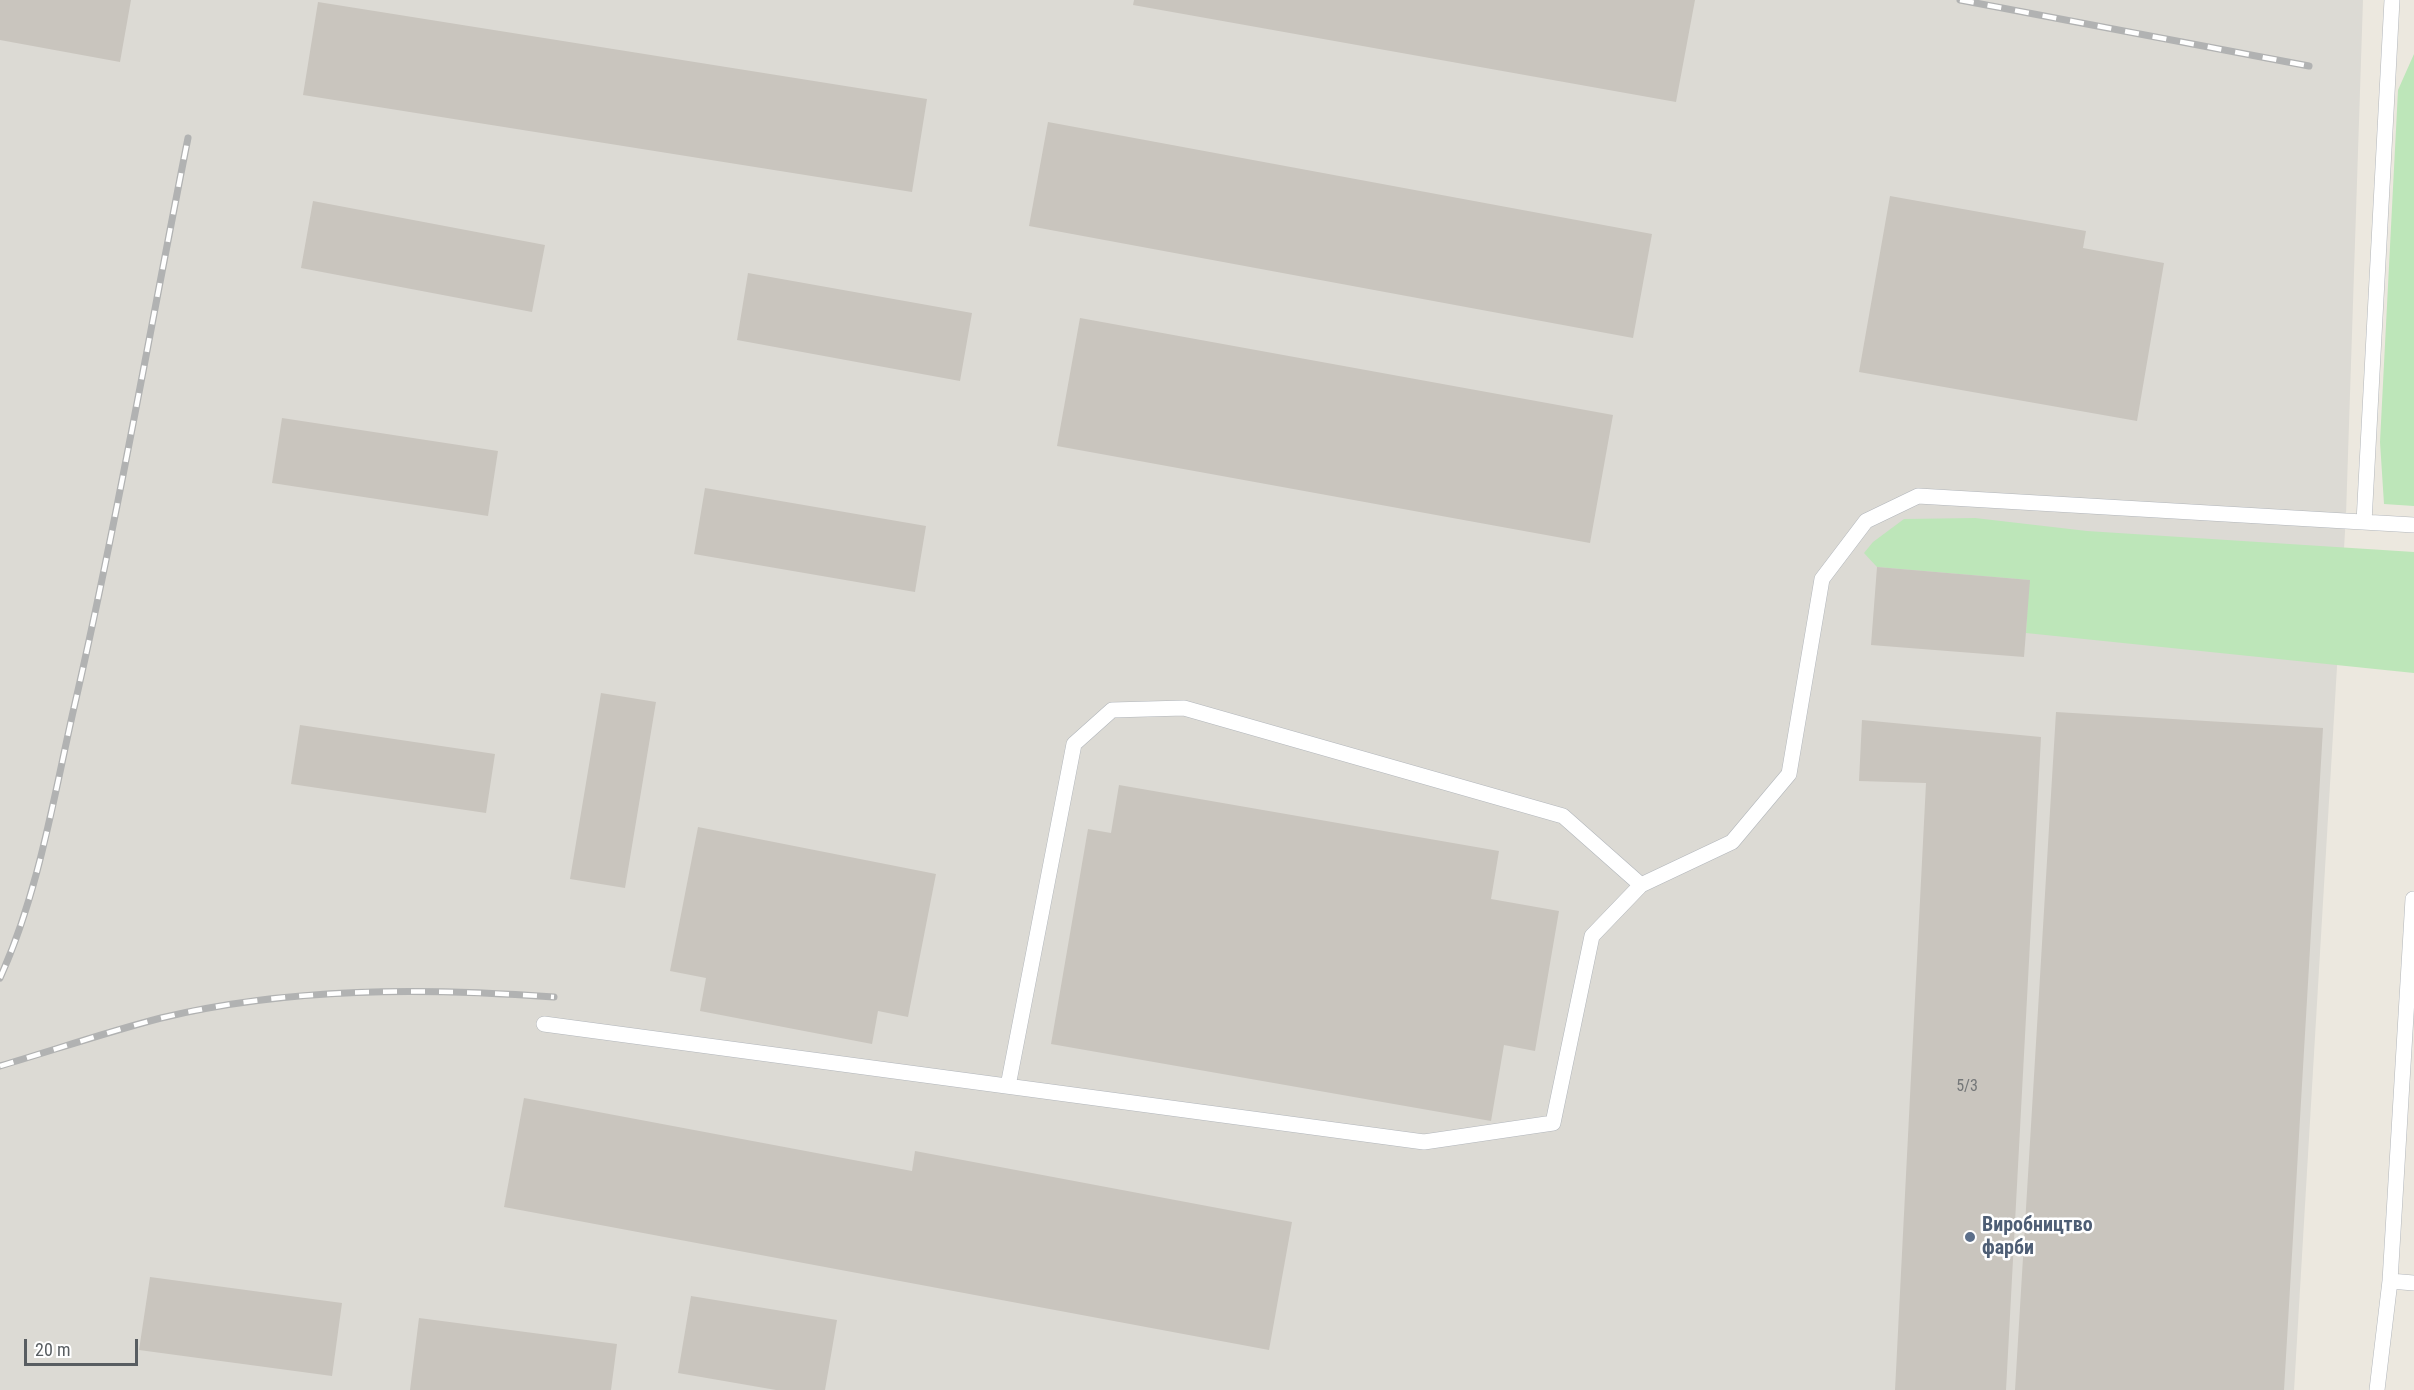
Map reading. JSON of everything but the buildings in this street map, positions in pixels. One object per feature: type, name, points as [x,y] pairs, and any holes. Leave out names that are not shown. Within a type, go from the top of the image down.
[{"type":"lane","points":[[2364,522],[2392,0]]},
{"type":"lane","points":[[544,1024],[1424,1142],[1553,1123],[1592,936],[1641,885],[1732,842],[1789,774],[1822,579],[1866,521],[1918,496],[2414,525]]},
{"type":"lane","points":[[1008,1086],[1074,744],[1112,710],[1184,708],[1563,816],[1641,885]]},
{"type":"lane","points":[[2377,1390],[2390,1281],[2413,899]]},
{"type":"lane","points":[[2390,1281],[2414,1283]]},
{"type":"shaded area","points":[[0,0],[2363,0],[2346,515],[2294,1390],[0,1390]]},
{"type":"green space","points":[[2414,54],[2414,506],[2384,504],[2380,442],[2398,90]]},
{"type":"green space","points":[[1975,518],[2087,531],[2414,552],[2414,673],[2026,633],[2029,580],[1877,567],[1864,553],[1873,542],[1904,519]]},
{"type":"railway","points":[[1960,0],[2309,66]]},
{"type":"railway","points":[[0,978],[25,914],[51,813],[104,569],[188,138]]},
{"type":"railway","points":[[0,1066],[161,1018],[258,1000],[357,992],[456,992],[554,997]]},
{"type":"place","name":"Виробництво фарби","points":[[1970,1237]]}]
